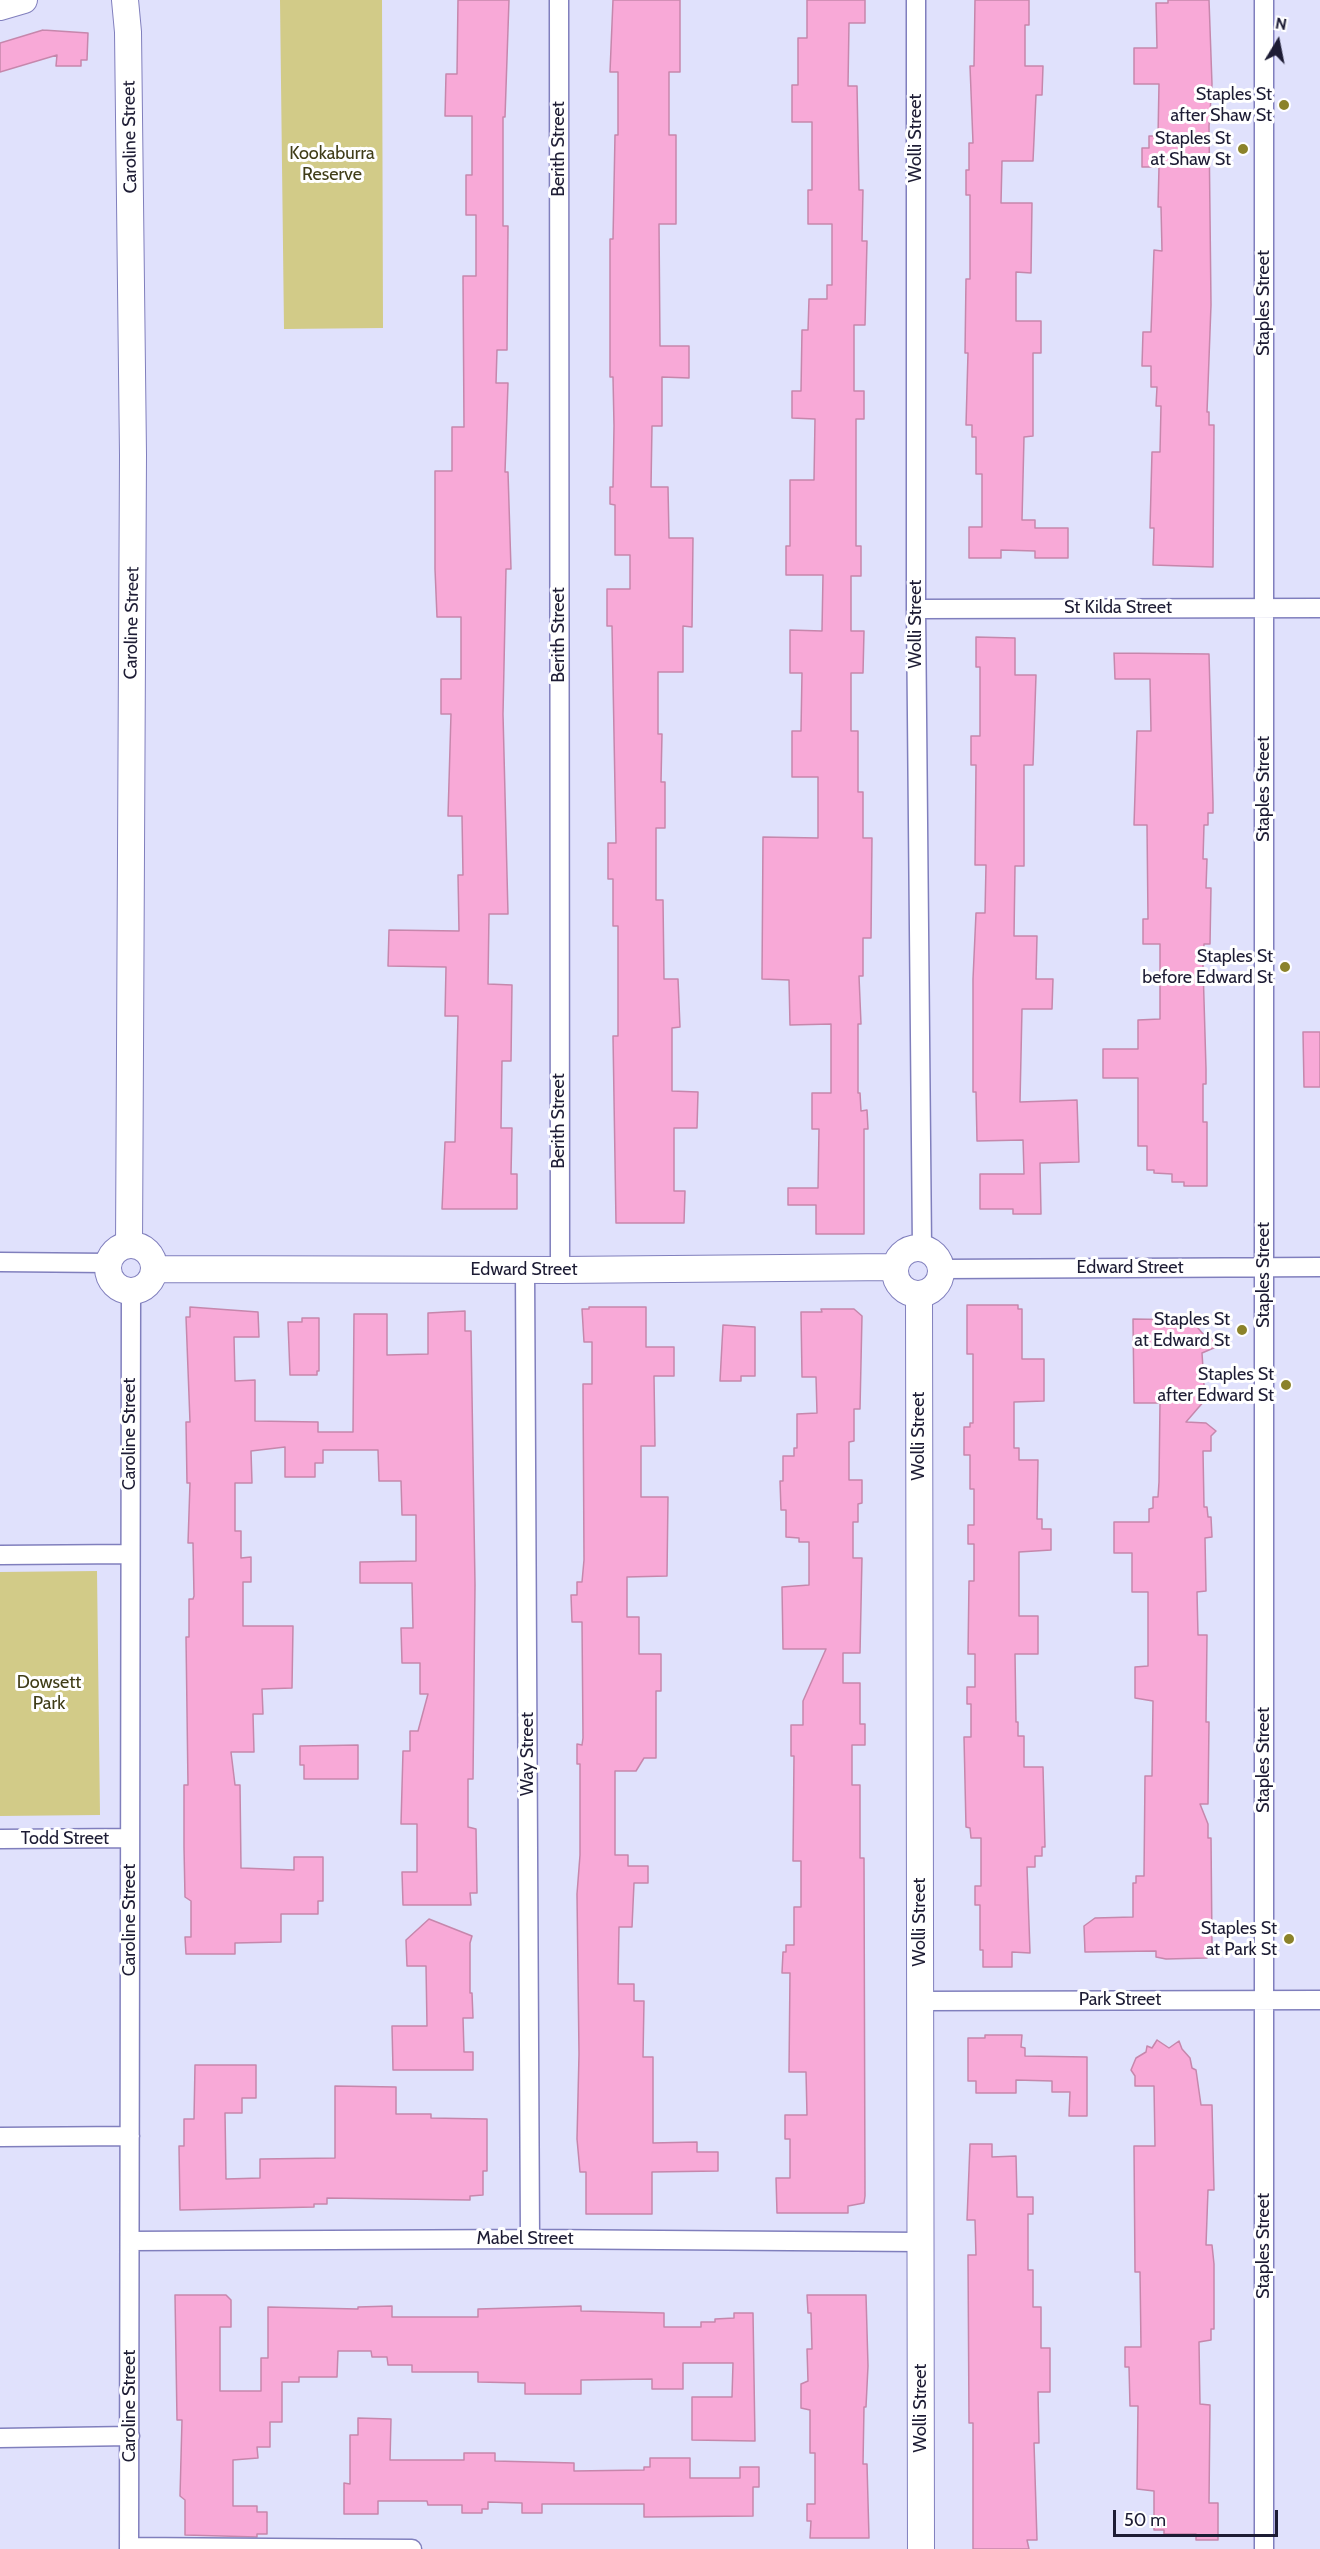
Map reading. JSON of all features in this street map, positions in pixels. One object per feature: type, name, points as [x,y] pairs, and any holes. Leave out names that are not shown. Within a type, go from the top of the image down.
[{"type":"street","points":[[0,7],[24,0]]},
{"type":"street","name":"Caroline Street","points":[[125,0],[128,32],[133,455],[129,1245]]},
{"type":"street","name":"Berith Street","points":[[559,0],[560,1270]]},
{"type":"street","name":"Wolli Street","points":[[916,0],[915,609],[921,1248]]},
{"type":"street","name":"Staples Street","points":[[1264,0],[1264,2549]]},
{"type":"street","name":"St Kilda Street","points":[[915,609],[1320,608]]},
{"type":"street","points":[[129,1245],[137,1246],[150,1255],[154,1269],[147,1285],[130,1291],[118,1287],[113,1282],[108,1263],[116,1251],[129,1245]]},
{"type":"street","points":[[921,1248],[934,1255],[941,1269],[938,1283],[933,1289],[919,1294],[900,1286],[894,1274],[895,1267],[907,1250],[921,1248]]},
{"type":"street","points":[[0,1262],[108,1263]]},
{"type":"street","name":"Edward Street","points":[[154,1269],[560,1270],[895,1267]]},
{"type":"street","name":"Edward Street","points":[[941,1269],[1320,1268]]},
{"type":"street","name":"Way Street","points":[[525,1270],[530,2239]]},
{"type":"street","name":"Caroline Street","points":[[129,2548],[130,1291]]},
{"type":"street","name":"Wolli Street","points":[[919,1294],[921,2549]]},
{"type":"street","points":[[0,1555],[130,1554]]},
{"type":"street","name":"Todd Street","points":[[0,1839],[130,1838]]},
{"type":"street","name":"Park Street","points":[[920,2001],[1320,2000]]},
{"type":"street","points":[[0,2137],[130,2136]]},
{"type":"street","name":"Mabel Street","points":[[130,2241],[530,2239],[921,2242]]},
{"type":"street","points":[[0,2438],[130,2436]]},
{"type":"street","points":[[129,2548],[412,2549]]},
{"type":"green space","name":"Kookaburra Reserve","points":[[280,0],[382,0],[383,328],[284,329]]},
{"type":"green space","name":"Dowsett Park","points":[[97,1571],[100,1815],[0,1816],[0,1572]]},
{"type":"building","points":[[458,0],[509,0],[505,117],[503,117],[503,226],[508,226],[507,350],[497,350],[496,383],[508,383],[505,472],[508,472],[511,569],[506,569],[503,714],[508,914],[489,914],[488,984],[512,985],[511,1061],[502,1061],[501,1128],[512,1128],[511,1174],[517,1174],[517,1209],[442,1209],[445,1142],[455,1142],[458,1016],[445,1016],[446,967],[388,966],[389,930],[459,931],[458,875],[463,875],[462,816],[448,816],[451,714],[441,714],[441,679],[461,679],[461,617],[437,617],[435,569],[435,471],[452,471],[452,427],[464,427],[463,276],[476,276],[476,215],[466,215],[466,175],[472,175],[472,116],[445,116],[446,74],[457,74]]},
{"type":"building","points":[[613,0],[680,0],[680,72],[669,72],[669,135],[676,135],[676,224],[659,224],[660,346],[689,346],[689,378],[662,377],[662,426],[652,426],[651,487],[668,487],[669,538],[693,538],[692,627],[683,626],[683,672],[658,672],[658,734],[662,734],[661,782],[665,782],[665,828],[656,828],[656,900],[663,900],[664,979],[678,979],[680,1027],[672,1028],[672,1091],[698,1092],[697,1128],[674,1128],[674,1191],[685,1191],[684,1223],[616,1223],[613,1036],[618,1036],[618,926],[613,926],[613,879],[608,879],[608,843],[616,843],[612,626],[607,626],[607,589],[630,589],[630,555],[615,555],[615,505],[610,504],[610,487],[613,487],[614,426],[613,377],[610,377],[610,239],[613,239],[615,135],[618,135],[618,72],[610,72]]},
{"type":"building","points":[[807,0],[865,0],[865,23],[849,23],[848,86],[857,86],[859,190],[863,190],[862,241],[867,241],[865,325],[854,325],[854,391],[864,391],[864,419],[856,419],[856,546],[861,546],[861,576],[851,576],[851,631],[864,631],[863,673],[851,673],[851,731],[858,731],[858,792],[863,792],[863,838],[872,838],[871,938],[863,938],[863,976],[859,976],[861,1024],[858,1024],[858,1093],[860,1093],[861,1111],[867,1110],[868,1129],[864,1129],[864,1234],[816,1234],[816,1205],[788,1205],[788,1188],[818,1188],[819,1129],[812,1129],[812,1093],[831,1093],[831,1024],[790,1025],[789,980],[762,979],[763,837],[818,838],[818,777],[792,777],[792,731],[801,731],[802,673],[790,673],[790,630],[822,631],[823,575],[786,575],[786,546],[790,546],[790,480],[814,480],[815,419],[792,418],[792,391],[801,391],[802,330],[808,330],[809,299],[827,299],[827,285],[832,285],[832,224],[808,224],[808,190],[812,190],[812,122],[792,122],[792,85],[798,85],[798,38],[807,38]]},
{"type":"building","points":[[975,0],[1029,0],[1029,25],[1025,25],[1025,66],[1043,66],[1042,95],[1036,95],[1033,161],[1002,161],[1001,203],[1032,203],[1031,273],[1016,272],[1016,321],[1041,321],[1041,353],[1033,353],[1033,436],[1024,437],[1022,520],[1035,520],[1035,528],[1068,528],[1068,558],[1035,558],[1035,551],[1001,550],[1001,558],[969,558],[969,527],[982,527],[982,474],[976,474],[976,437],[972,437],[972,425],[966,425],[968,353],[965,353],[966,279],[970,279],[970,195],[966,195],[966,170],[969,170],[969,143],[973,143],[970,66],[974,66]]},
{"type":"building","points":[[1168,0],[1209,0],[1212,84],[1209,126],[1211,305],[1207,412],[1209,412],[1209,425],[1214,425],[1213,567],[1153,565],[1154,528],[1150,528],[1152,452],[1160,452],[1161,406],[1156,406],[1157,387],[1151,387],[1151,366],[1142,366],[1143,332],[1151,332],[1154,250],[1162,251],[1161,207],[1158,207],[1159,167],[1142,167],[1142,148],[1149,148],[1149,136],[1158,136],[1159,84],[1134,84],[1134,48],[1157,48],[1156,3],[1168,3]]},
{"type":"building","points":[[43,30],[88,33],[87,60],[81,60],[81,66],[56,66],[57,55],[0,72],[0,43]]},
{"type":"building","points":[[976,637],[1015,638],[1015,675],[1036,675],[1033,765],[1024,765],[1024,866],[1015,866],[1014,936],[1037,936],[1036,979],[1053,979],[1052,1009],[1022,1009],[1020,1102],[1077,1100],[1079,1162],[1040,1163],[1041,1214],[1013,1214],[1013,1209],[980,1209],[980,1174],[1024,1174],[1023,1140],[977,1141],[976,1092],[973,1092],[973,979],[976,913],[985,913],[986,865],[975,865],[976,765],[971,765],[971,736],[980,736],[980,667],[976,667]]},
{"type":"building","points":[[1114,653],[1209,654],[1213,813],[1208,813],[1208,825],[1204,825],[1203,859],[1207,859],[1206,888],[1211,888],[1210,944],[1204,944],[1203,966],[1206,1084],[1203,1084],[1203,1122],[1207,1122],[1207,1186],[1184,1186],[1184,1182],[1172,1182],[1172,1174],[1154,1173],[1154,1170],[1147,1170],[1147,1146],[1138,1146],[1138,1078],[1103,1078],[1103,1049],[1138,1049],[1138,1020],[1160,1019],[1160,944],[1143,944],[1143,919],[1148,919],[1147,825],[1134,825],[1137,731],[1151,731],[1150,679],[1115,679]]},
{"type":"building","points":[[1303,1032],[1320,1032],[1320,1087],[1304,1087]]},
{"type":"building","points":[[967,1305],[1018,1305],[1018,1309],[1022,1309],[1022,1359],[1044,1359],[1044,1401],[1014,1402],[1014,1448],[1019,1448],[1019,1460],[1038,1460],[1037,1519],[1042,1519],[1042,1529],[1051,1529],[1051,1550],[1019,1552],[1019,1616],[1038,1616],[1038,1654],[1015,1654],[1016,1722],[1018,1722],[1018,1736],[1024,1736],[1024,1767],[1043,1767],[1045,1847],[1042,1847],[1042,1856],[1035,1856],[1035,1867],[1027,1867],[1030,1953],[1012,1952],[1012,1967],[983,1967],[983,1950],[980,1950],[980,1905],[975,1905],[975,1886],[981,1886],[981,1838],[971,1838],[970,1828],[966,1827],[964,1737],[971,1737],[971,1704],[967,1704],[967,1687],[975,1687],[975,1654],[968,1654],[969,1581],[974,1581],[974,1544],[968,1544],[968,1525],[974,1525],[974,1489],[970,1489],[970,1455],[964,1455],[964,1427],[970,1427],[970,1423],[973,1423],[973,1354],[967,1354]]},
{"type":"building","points":[[190,1307],[258,1312],[259,1337],[234,1337],[235,1381],[255,1380],[255,1421],[318,1422],[318,1432],[353,1432],[354,1314],[387,1314],[387,1355],[428,1354],[428,1313],[465,1311],[465,1331],[471,1331],[475,1585],[473,1779],[468,1779],[468,1827],[476,1829],[477,1893],[470,1893],[471,1905],[403,1905],[402,1872],[417,1872],[417,1824],[401,1824],[403,1751],[410,1751],[410,1731],[418,1731],[428,1694],[420,1694],[420,1663],[402,1663],[401,1628],[413,1628],[412,1583],[360,1583],[360,1562],[416,1561],[416,1515],[402,1515],[401,1481],[379,1481],[378,1450],[323,1450],[323,1463],[315,1463],[315,1477],[285,1477],[285,1447],[251,1451],[252,1483],[235,1483],[235,1531],[241,1531],[241,1558],[251,1557],[251,1582],[243,1582],[243,1626],[293,1626],[292,1688],[262,1689],[263,1714],[253,1714],[254,1752],[231,1752],[235,1785],[240,1785],[241,1868],[294,1870],[294,1857],[323,1857],[323,1901],[318,1901],[318,1914],[281,1914],[281,1942],[235,1943],[235,1954],[186,1954],[185,1937],[191,1937],[191,1901],[185,1897],[184,1847],[184,1785],[188,1785],[186,1637],[189,1637],[189,1599],[193,1599],[194,1596],[193,1543],[188,1543],[190,1483],[187,1483],[186,1422],[190,1422],[186,1317],[190,1317]]},
{"type":"building","points":[[589,1307],[646,1307],[646,1347],[674,1347],[674,1376],[654,1376],[655,1446],[641,1446],[641,1497],[668,1497],[667,1576],[627,1577],[627,1617],[639,1617],[639,1654],[661,1654],[661,1691],[656,1691],[656,1758],[644,1758],[636,1771],[615,1771],[615,1855],[628,1855],[628,1866],[648,1866],[648,1883],[634,1883],[632,1927],[619,1927],[618,1984],[634,1984],[634,2001],[644,2001],[643,2057],[653,2057],[653,2143],[697,2142],[697,2152],[718,2152],[718,2171],[652,2172],[652,2214],[586,2214],[586,2172],[580,2172],[577,2139],[579,2054],[577,1894],[580,1855],[580,1764],[577,1764],[577,1744],[582,1745],[583,1738],[582,1622],[572,1622],[571,1595],[577,1595],[577,1582],[582,1582],[584,1560],[583,1384],[592,1384],[592,1342],[584,1342],[582,1309],[589,1309]]},
{"type":"building","points":[[821,1309],[854,1309],[862,1316],[860,1409],[854,1409],[854,1441],[849,1442],[849,1480],[862,1480],[862,1503],[858,1504],[858,1522],[853,1522],[853,1558],[862,1558],[860,1653],[843,1653],[843,1683],[860,1683],[860,1724],[865,1724],[865,1745],[852,1745],[852,1785],[860,1785],[860,1858],[864,1858],[865,2196],[864,2203],[848,2206],[848,2213],[777,2213],[776,2178],[790,2178],[790,2139],[785,2139],[785,2115],[807,2115],[806,2072],[789,2072],[790,1973],[782,1973],[783,1952],[786,1952],[786,1945],[794,1945],[794,1907],[801,1907],[801,1861],[793,1861],[794,1756],[791,1756],[791,1725],[803,1725],[803,1701],[826,1649],[783,1649],[782,1587],[809,1585],[809,1542],[799,1542],[799,1538],[786,1537],[786,1510],[781,1510],[780,1481],[783,1481],[783,1456],[794,1456],[794,1448],[797,1448],[797,1414],[817,1413],[816,1377],[802,1377],[801,1312],[822,1312]]},
{"type":"building","points":[[302,1318],[319,1318],[319,1371],[317,1375],[290,1375],[288,1322],[302,1322]]},
{"type":"building","points":[[1133,1319],[1191,1320],[1204,1335],[1223,1344],[1202,1353],[1205,1400],[1186,1422],[1206,1423],[1216,1431],[1211,1436],[1211,1451],[1203,1451],[1204,1507],[1207,1507],[1208,1517],[1211,1517],[1212,1537],[1205,1538],[1206,1591],[1197,1592],[1198,1635],[1207,1635],[1208,1804],[1200,1804],[1208,1824],[1208,1838],[1211,1838],[1212,1944],[1207,1944],[1207,1958],[1166,1959],[1156,1957],[1156,1951],[1085,1952],[1084,1926],[1095,1918],[1133,1917],[1133,1883],[1136,1883],[1136,1876],[1144,1876],[1145,1776],[1152,1776],[1153,1701],[1135,1698],[1135,1667],[1148,1666],[1148,1592],[1132,1592],[1132,1553],[1114,1553],[1114,1522],[1149,1522],[1149,1509],[1153,1508],[1153,1497],[1158,1497],[1160,1403],[1134,1403]]},
{"type":"building","points":[[723,1325],[755,1327],[755,1376],[741,1376],[741,1381],[720,1381]]},
{"type":"building","points":[[358,1745],[358,1779],[304,1779],[304,1765],[300,1765],[300,1746]]},
{"type":"building","points":[[429,1919],[472,1936],[470,1993],[472,1993],[473,2018],[463,2018],[464,2052],[473,2052],[473,2070],[393,2070],[392,2026],[427,2026],[426,1966],[407,1966],[406,1940]]},
{"type":"building","points":[[985,2035],[1022,2035],[1021,2047],[1025,2048],[1025,2056],[1087,2057],[1087,2116],[1069,2116],[1070,2092],[1052,2092],[1052,2081],[1016,2080],[1016,2093],[976,2093],[976,2081],[968,2081],[968,2038],[985,2038]]},
{"type":"building","points":[[1157,2040],[1169,2048],[1179,2041],[1182,2049],[1190,2058],[1192,2068],[1196,2070],[1201,2105],[1212,2105],[1214,2190],[1208,2190],[1206,2245],[1212,2245],[1214,2264],[1214,2329],[1211,2329],[1211,2340],[1199,2342],[1200,2404],[1210,2405],[1209,2503],[1218,2503],[1218,2540],[1196,2540],[1196,2534],[1164,2534],[1164,2530],[1154,2530],[1154,2491],[1137,2489],[1138,2406],[1130,2406],[1129,2367],[1125,2367],[1125,2347],[1141,2347],[1140,2272],[1135,2272],[1134,2146],[1155,2146],[1154,2086],[1135,2086],[1135,2076],[1131,2070],[1136,2058],[1146,2052],[1147,2046],[1152,2048]]},
{"type":"building","points":[[195,2065],[256,2065],[256,2098],[242,2098],[242,2113],[225,2113],[226,2179],[260,2178],[260,2159],[335,2158],[335,2086],[396,2087],[396,2114],[431,2114],[431,2118],[487,2119],[487,2171],[483,2171],[483,2195],[470,2196],[470,2200],[327,2198],[327,2204],[314,2204],[314,2207],[180,2210],[179,2146],[184,2146],[184,2119],[194,2119]]},
{"type":"building","points":[[970,2144],[992,2144],[992,2157],[1016,2156],[1017,2197],[1033,2197],[1033,2214],[1028,2214],[1028,2270],[1033,2270],[1033,2307],[1041,2307],[1041,2348],[1050,2348],[1050,2392],[1038,2392],[1039,2443],[1034,2443],[1037,2540],[1027,2540],[1029,2549],[973,2549],[973,2423],[969,2423],[968,2255],[976,2255],[975,2220],[967,2220]]},
{"type":"building","points":[[175,2295],[226,2295],[231,2300],[231,2327],[220,2327],[220,2391],[261,2391],[261,2358],[268,2358],[268,2307],[358,2309],[358,2307],[392,2306],[392,2317],[478,2317],[478,2309],[581,2306],[581,2311],[664,2313],[664,2327],[701,2327],[701,2322],[734,2318],[734,2313],[753,2313],[755,2441],[692,2440],[692,2397],[732,2397],[733,2363],[683,2363],[683,2389],[652,2389],[652,2379],[581,2380],[581,2394],[525,2394],[525,2383],[478,2382],[478,2372],[412,2372],[412,2365],[388,2365],[387,2357],[372,2357],[371,2351],[338,2351],[337,2377],[299,2377],[299,2382],[282,2382],[282,2422],[270,2422],[270,2447],[257,2447],[258,2458],[233,2460],[233,2506],[257,2506],[257,2512],[267,2512],[267,2534],[257,2534],[257,2537],[185,2535],[185,2500],[180,2496],[182,2420],[177,2420]]},
{"type":"building","points":[[807,2295],[866,2295],[868,2366],[866,2407],[864,2407],[863,2464],[867,2464],[869,2538],[810,2538],[811,2521],[807,2521],[807,2504],[815,2504],[815,2453],[810,2453],[810,2410],[801,2408],[801,2384],[808,2381],[807,2349],[812,2349],[811,2313],[808,2313]]},
{"type":"building","points":[[358,2418],[391,2419],[390,2460],[464,2460],[464,2453],[495,2453],[495,2461],[574,2463],[574,2471],[644,2470],[644,2467],[650,2467],[650,2458],[690,2458],[690,2478],[740,2478],[740,2467],[759,2467],[759,2487],[753,2487],[753,2516],[644,2517],[644,2504],[542,2504],[542,2513],[522,2513],[522,2503],[488,2502],[488,2509],[482,2509],[482,2513],[462,2513],[462,2505],[428,2505],[427,2501],[378,2501],[378,2514],[344,2514],[344,2483],[350,2484],[350,2435],[358,2435]]},
{"type":"place","name":"Staples St after Shaw St","points":[[1284,105]]},
{"type":"place","name":"Staples St at Shaw St","points":[[1243,149]]},
{"type":"place","name":"Staples St before Edward St","points":[[1285,967]]},
{"type":"place","name":"Staples St at Edward St","points":[[1242,1330]]},
{"type":"place","name":"Staples St after Edward St","points":[[1286,1385]]},
{"type":"place","name":"Staples St at Park St","points":[[1289,1939]]}]
